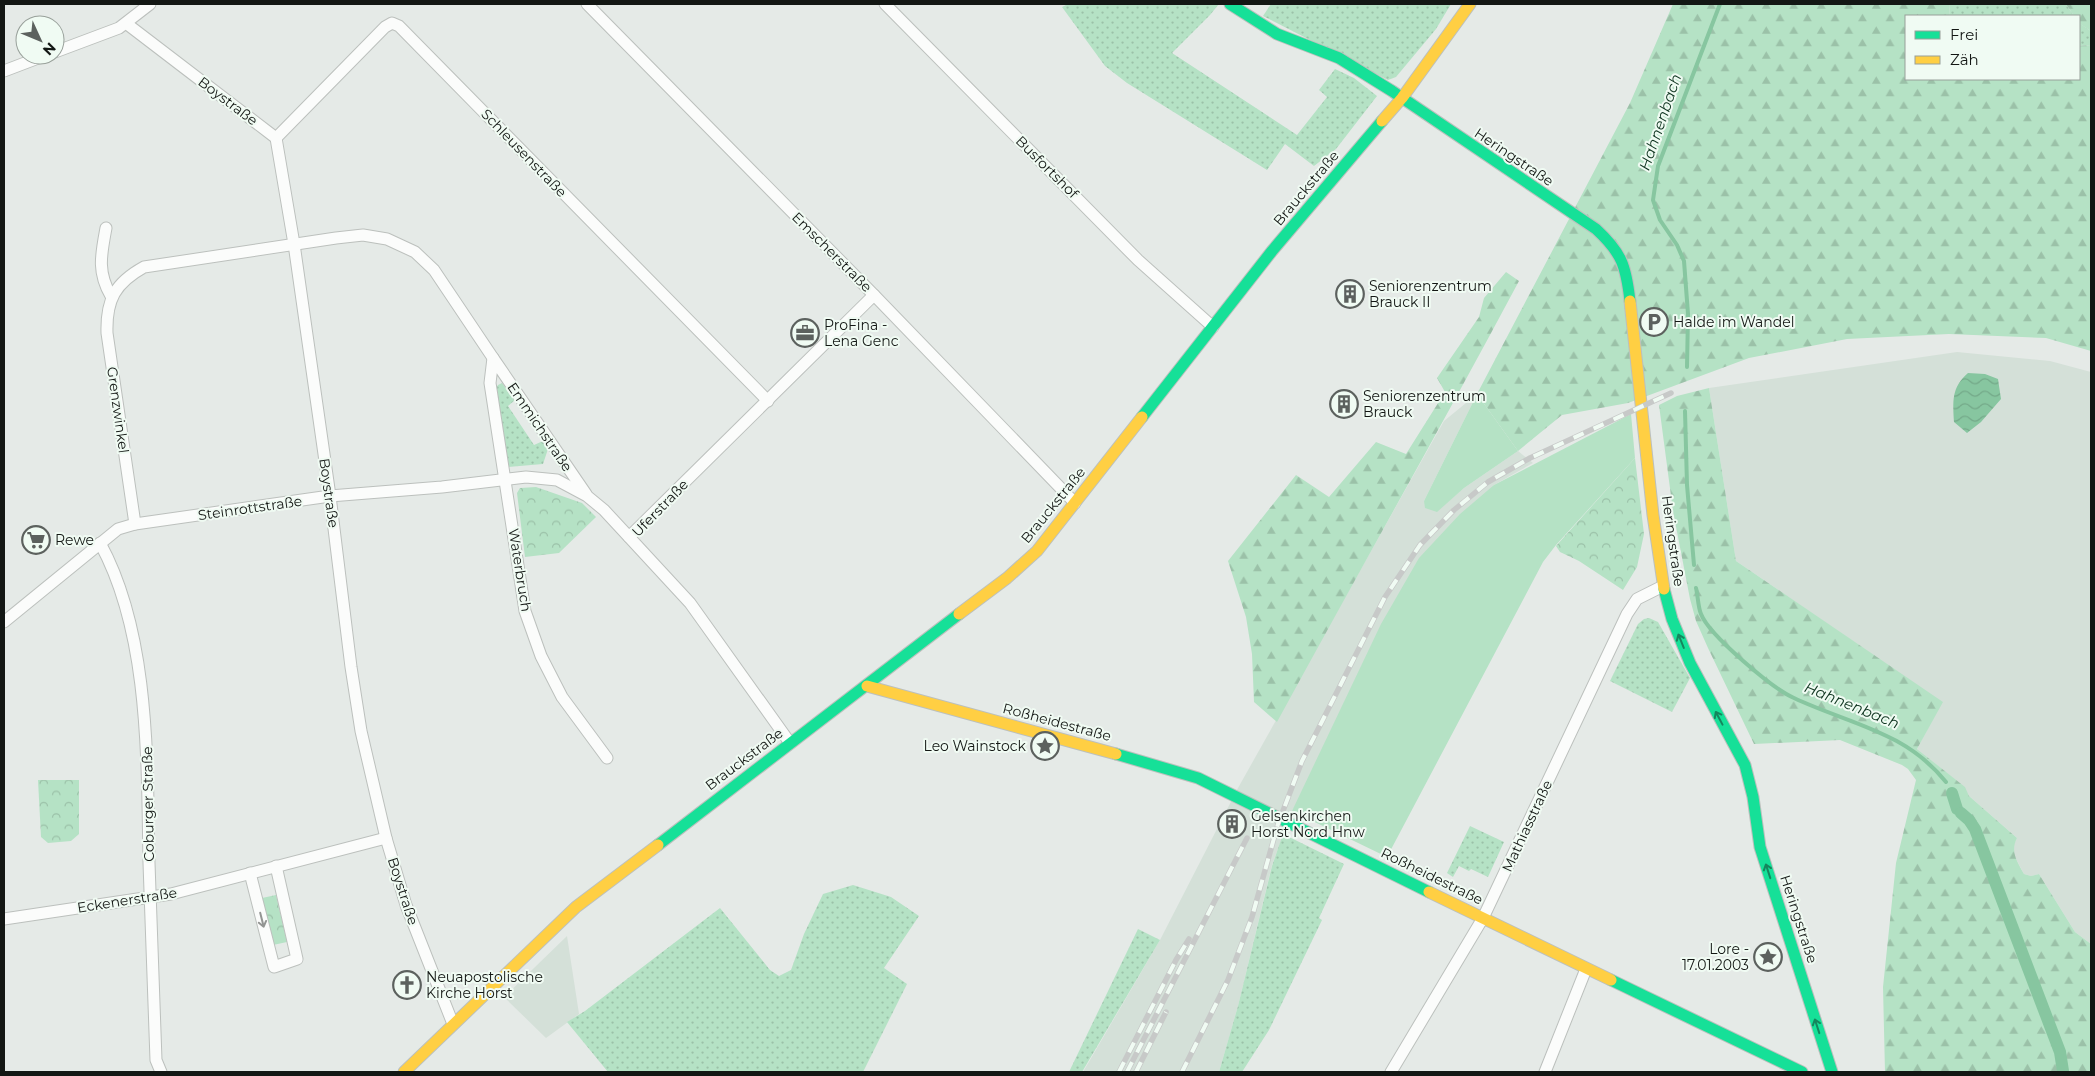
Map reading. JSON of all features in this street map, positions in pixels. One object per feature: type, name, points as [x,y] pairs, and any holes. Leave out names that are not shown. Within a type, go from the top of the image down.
[{"type":"street","points":[[65,48],[127,24],[150,4]]},
{"type":"street","name":"Emscherstraße","points":[[587,4],[874,295],[1075,503]]},
{"type":"street","name":"Busfortshof","points":[[885,4],[1138,260],[1213,327]]},
{"type":"street","name":"Heringstraße","points":[[1230,4],[1277,34],[1339,58],[1402,98],[1596,229],[1613,245],[1620,257],[1628,282],[1640,406],[1663,586],[1672,619],[1690,663],[1745,764],[1753,797],[1760,847],[1832,1072]]},
{"type":"street","name":"Brauckstraße","points":[[409,1070],[453,1024],[576,907],[1007,578],[1037,551],[1272,251],[1402,98],[1470,4]]},
{"type":"street","name":"Schleusenstraße","points":[[276,138],[385,28],[392,23],[399,26],[768,401]]},
{"type":"street","name":"Boystraße","points":[[127,24],[276,138],[294,244],[361,731],[386,838],[406,905],[453,1024]]},
{"type":"street","points":[[4,71],[20,65]]},
{"type":"street","points":[[106,228],[100,267],[104,285],[111,296],[122,283],[144,267],[294,244]]},
{"type":"street","name":"Emmichstraße","points":[[294,244],[363,235],[387,239],[415,252],[434,270],[587,496]]},
{"type":"street","name":"Uferstraße","points":[[790,743],[690,603],[629,537],[874,295]]},
{"type":"street","name":"Grenzwinkel","points":[[111,296],[106,317],[107,333],[135,524]]},
{"type":"street","name":"Emmichstraße","points":[[493,358],[490,383],[504,480]]},
{"type":"street","name":"Steinrottstraße","points":[[4,622],[118,529],[135,524],[330,496],[526,477],[557,480],[587,496],[604,510],[629,537]]},
{"type":"street","name":"Waterbruch","points":[[504,480],[508,492],[525,611],[541,656],[562,697],[607,758]]},
{"type":"street","name":"Coburger Straße","points":[[100,543],[111,563],[131,628],[141,684],[147,744],[156,1060],[161,1072]]},
{"type":"street","name":"Mathiasstraße","points":[[1391,1072],[1483,918],[1627,614],[1637,599],[1663,586]]},
{"type":"street","name":"Roßheidestraße","points":[[867,686],[1198,778],[1586,969],[1802,1072]]},
{"type":"street","name":"Eckenerstraße","points":[[4,919],[150,898],[386,838]]},
{"type":"street","points":[[250,873],[274,967],[297,959],[276,866]]},
{"type":"street","points":[[1545,1072],[1586,969]]},
{"type":"shaded area","points":[[1957,352],[2050,361],[2091,372],[2091,944],[2075,932],[2039,874],[2031,876],[2024,874],[2014,855],[2013,846],[2017,838],[1969,796],[1964,787],[1917,749],[1942,702],[1736,561],[1709,388]]},
{"type":"shaded area","points":[[1477,394],[1424,501],[1437,511],[1464,488],[1518,451],[1533,463],[1494,485],[1292,811],[1272,865],[1238,1006],[1219,1072],[1083,1072],[1160,940],[1238,788],[1444,421]]},
{"type":"shaded area","points":[[567,936],[579,1014],[546,1038],[504,997]]},
{"type":"green space","points":[[1068,4],[1219,4],[1172,53],[1297,135],[1327,97],[1319,90],[1335,69],[1354,78],[1377,96],[1336,149],[1314,166],[1285,144],[1267,170],[1127,83],[1105,66],[1062,7]]},
{"type":"green space","points":[[1271,4],[1451,4],[1436,29],[1396,77],[1388,80],[1263,16]]},
{"type":"green space","points":[[1673,4],[1949,4],[1950,15],[1905,15],[1905,80],[2080,80],[2080,46],[2091,45],[2091,351],[2046,338],[1949,334],[1847,339],[1749,358],[1628,403],[1562,415],[1518,451],[1477,394],[1630,103]]},
{"type":"green space","points":[[1949,4],[2066,4],[2073,15],[1950,15]]},
{"type":"green space","points":[[2066,4],[2091,4],[2091,31],[2080,24],[2080,15],[2073,15]]},
{"type":"green space","points":[[2080,24],[2091,31],[2091,45],[2080,46]]},
{"type":"green space","points":[[1506,272],[1519,281],[1277,722],[1254,702],[1252,654],[1246,617],[1228,561],[1296,475],[1329,497],[1376,442],[1406,454],[1445,392],[1437,378],[1479,317],[1484,298]]},
{"type":"green space","points":[[502,383],[515,400],[508,406],[534,445],[543,441],[548,449],[543,464],[508,467],[496,388]]},
{"type":"green space","points":[[1709,388],[1736,561],[1943,702],[1917,749],[1965,787],[1969,796],[2017,838],[2014,852],[2024,874],[2031,876],[2039,874],[2075,932],[2091,944],[2091,1072],[1885,1072],[1883,987],[1896,863],[1916,780],[1908,769],[1902,765],[1840,740],[1754,744],[1696,621],[1673,511],[1659,405],[1677,396]]},
{"type":"green space","points":[[1477,394],[1518,451],[1464,488],[1437,512],[1425,508],[1424,501]]},
{"type":"green space","points":[[1631,414],[1635,458],[1556,545],[1543,562],[1387,857],[1292,811],[1381,624],[1419,558],[1460,514],[1494,485]]},
{"type":"green space","points":[[1635,458],[1644,534],[1637,567],[1623,590],[1579,561],[1560,552],[1556,546]]},
{"type":"green space","points":[[536,487],[582,503],[596,517],[559,553],[525,557],[517,493],[520,488]]},
{"type":"green space","points":[[1649,618],[1658,622],[1690,678],[1672,712],[1610,681],[1638,624],[1644,619]]},
{"type":"green space","points":[[38,780],[79,780],[79,834],[71,841],[48,843],[41,837]]},
{"type":"green space","points":[[1470,826],[1504,842],[1488,877],[1459,866],[1453,877],[1447,873]]},
{"type":"green space","points":[[1283,834],[1344,864],[1319,918],[1322,920],[1269,1030],[1242,1072],[1219,1072],[1238,1006],[1272,866]]},
{"type":"green space","points":[[853,885],[891,897],[919,916],[884,968],[907,984],[863,1072],[608,1072],[567,1022],[585,1011],[720,908],[770,970],[779,976],[791,970],[804,934],[823,894]]},
{"type":"green space","points":[[276,895],[287,942],[273,945],[262,898]]},
{"type":"green space","points":[[1138,929],[1160,940],[1082,1072],[1069,1072]]},
{"type":"water","points":[[1968,373],[1985,374],[1998,379],[2001,399],[1981,422],[1967,433],[1954,422],[1953,408],[1956,390]]},
{"type":"waterway","name":"Hahnenbach","points":[[1687,367],[1688,314],[1684,261],[1677,245],[1660,220],[1653,200],[1658,166],[1720,4]]},
{"type":"waterway","name":"Hahnenbach","points":[[1685,411],[1687,485],[1694,565]]},
{"type":"waterway","name":"Hahnenbach","points":[[1696,588],[1700,611],[1706,623],[1728,647],[1757,673],[1794,698],[1894,740],[1913,751],[1946,782]]},
{"type":"waterway","name":"Hahnenbach","points":[[1952,793],[1957,809]]},
{"type":"waterway","name":"Hahnenbach","points":[[1961,813],[1975,829],[2060,1052],[2063,1071]]},
{"type":"railway","points":[[1182,1072],[1228,980],[1252,917],[1278,824],[1302,761],[1385,597],[1420,545],[1454,510],[1488,482],[1530,458],[1671,393]]},
{"type":"railway","points":[[1127,1072],[1247,838]]},
{"type":"railway","points":[[1119,1072],[1176,960],[1189,939]]},
{"type":"railway","points":[[1136,1072],[1166,1012]]},
{"type":"traffic: fast","points":[[1230,4],[1277,34],[1339,58],[1392,91],[1596,229],[1612,245],[1621,261],[1627,278],[1630,301]]},
{"type":"traffic: fast","points":[[1142,417],[1272,251],[1382,121]]},
{"type":"traffic: fast","points":[[1664,589],[1672,619],[1690,663],[1745,765],[1753,797],[1760,847],[1832,1072]]},
{"type":"traffic: fast","points":[[658,845],[959,614]]},
{"type":"traffic: fast","points":[[1116,754],[1198,778],[1429,892]]},
{"type":"traffic: fast","points":[[1611,980],[1802,1072]]},
{"type":"traffic: slow","points":[[1382,121],[1402,98],[1470,4]]},
{"type":"traffic: slow","points":[[1630,301],[1653,515],[1664,589]]},
{"type":"traffic: slow","points":[[959,614],[1007,578],[1037,551],[1142,417]]},
{"type":"traffic: slow","points":[[867,686],[1116,754]]},
{"type":"traffic: slow","points":[[404,1072],[576,907],[658,845]]},
{"type":"traffic: slow","points":[[1429,892],[1611,980]]},
{"type":"place","name":"Seniorenzentrum Brauck II","points":[[1350,294]]},
{"type":"place","name":"Halde im Wandel","points":[[1654,322]]},
{"type":"place","name":"ProFina - Lena Genc","points":[[805,333]]},
{"type":"place","name":"Seniorenzentrum Brauck","points":[[1344,404]]},
{"type":"place","name":"Rewe","points":[[36,540]]},
{"type":"place","name":"Leo Wainstock","points":[[1045,746]]},
{"type":"place","name":"Gelsenkirchen Horst Nord Hnw","points":[[1232,824]]},
{"type":"place","name":"Lore - 17.01.2003","points":[[1768,957]]},
{"type":"place","name":"Neuapostolische Kirche Horst","points":[[407,985]]}]
